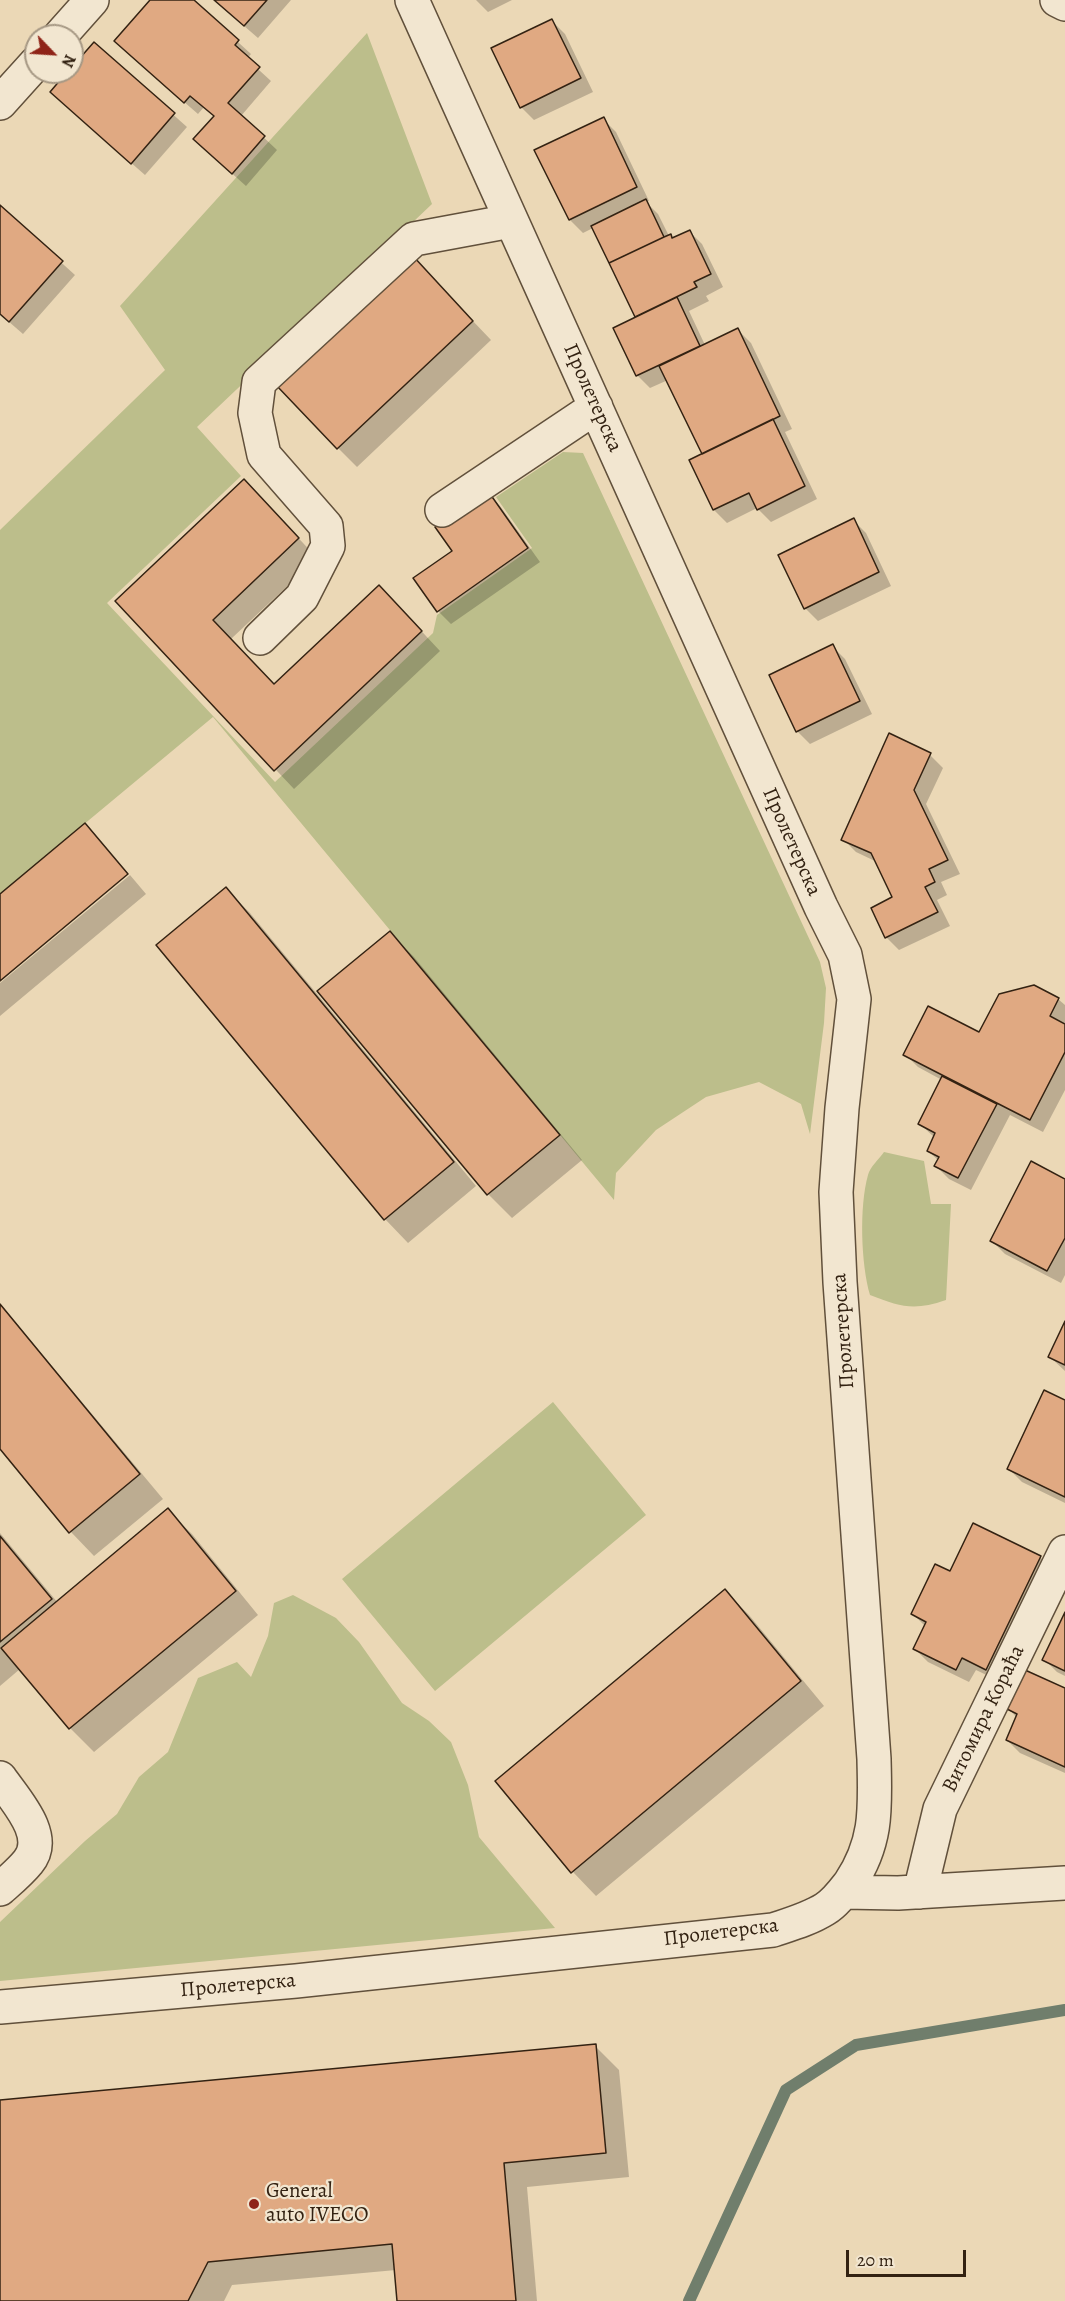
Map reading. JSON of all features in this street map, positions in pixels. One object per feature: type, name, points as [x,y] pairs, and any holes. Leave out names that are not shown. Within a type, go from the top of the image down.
[{"type":"street","points":[[71,24],[92,0]]},
{"type":"street","name":"Пролетерска","points":[[0,2007],[296,1981],[774,1930],[805,1920],[827,1908],[844,1892],[860,1867],[871,1839],[874,1802],[869,1679],[840,1282],[836,1192],[842,1108],[854,999],[845,955],[816,897],[412,0]]},
{"type":"street","points":[[1057,0],[1065,4]]},
{"type":"street","points":[[0,103],[24,76]]},
{"type":"street","points":[[260,638],[302,597],[328,546],[326,526],[264,455],[255,413],[259,381],[414,239],[512,221]]},
{"type":"street","points":[[442,510],[596,407]]},
{"type":"street","name":"Витомира Кораћа","points":[[920,1892],[940,1809],[1065,1552]]},
{"type":"street","points":[[0,1778],[34,1830],[35,1845],[29,1861],[0,1889]]},
{"type":"street","points":[[844,1892],[920,1892],[1065,1883]]},
{"type":"green space","points":[[367,33],[432,204],[197,427],[241,476],[107,603],[275,782],[433,633],[437,615],[532,548],[496,497],[563,452],[583,453],[820,962],[826,988],[824,1023],[810,1134],[801,1104],[759,1082],[706,1097],[656,1130],[616,1173],[614,1200],[213,717],[0,894],[0,530],[165,370],[120,306]]},
{"type":"green space","points":[[884,1152],[924,1161],[931,1204],[951,1204],[946,1300],[925,1306],[908,1306],[870,1295],[863,1252],[863,1203],[869,1172]]},
{"type":"green space","points":[[553,1402],[646,1515],[435,1691],[342,1579]]},
{"type":"green space","points":[[293,1595],[336,1618],[359,1642],[402,1703],[429,1721],[451,1742],[468,1785],[479,1837],[555,1928],[0,1981],[0,1922],[85,1841],[117,1814],[139,1777],[168,1752],[198,1678],[237,1662],[251,1677],[268,1636],[274,1603]]},
{"type":"building","points":[[150,0],[194,0],[239,40],[235,45],[260,67],[228,103],[265,136],[232,174],[193,139],[214,116],[190,96],[184,103],[114,41]]},
{"type":"building","points":[[214,0],[267,0],[244,26]]},
{"type":"building","points":[[552,19],[581,78],[520,108],[491,48]]},
{"type":"building","points":[[94,42],[175,113],[131,164],[50,92],[57,84],[84,84],[84,53]]},
{"type":"building","points":[[604,117],[637,187],[569,220],[534,150]]},
{"type":"building","points":[[646,199],[664,237],[609,263],[591,226]]},
{"type":"building","points":[[0,205],[63,261],[9,322],[0,314]]},
{"type":"building","points":[[690,230],[711,274],[694,282],[697,287],[635,317],[609,263],[671,234],[672,238]]},
{"type":"building","points":[[413,256],[473,321],[337,449],[276,385]]},
{"type":"building","points":[[677,297],[700,346],[636,376],[613,328]]},
{"type":"building","points":[[738,328],[780,416],[702,454],[659,366]]},
{"type":"building","points":[[773,419],[805,486],[757,510],[749,493],[713,510],[689,460]]},
{"type":"building","points":[[244,479],[299,538],[213,620],[274,684],[379,585],[422,631],[274,771],[115,601]]},
{"type":"building","points":[[488,491],[528,548],[437,612],[413,578],[452,551],[435,527]]},
{"type":"building","points":[[854,518],[879,572],[804,609],[778,555]]},
{"type":"building","points":[[833,644],[860,701],[796,732],[769,675]]},
{"type":"building","points":[[889,733],[931,753],[914,790],[948,860],[929,869],[935,882],[925,887],[938,912],[885,938],[871,908],[892,897],[871,853],[841,840]]},
{"type":"building","points":[[85,823],[128,874],[0,981],[0,894]]},
{"type":"building","points":[[226,887],[454,1162],[384,1220],[156,945]]},
{"type":"building","points":[[390,931],[560,1135],[487,1195],[317,991]]},
{"type":"building","points":[[1034,985],[1059,998],[1050,1016],[1065,1024],[1065,1052],[1030,1120],[903,1055],[928,1006],[979,1032],[999,994]]},
{"type":"building","points":[[942,1076],[997,1104],[958,1178],[934,1166],[939,1157],[927,1151],[935,1133],[918,1124]]},
{"type":"building","points":[[1031,1161],[1065,1179],[1065,1238],[1047,1271],[990,1241]]},
{"type":"building","points":[[0,1304],[140,1474],[69,1533],[0,1449]]},
{"type":"building","points":[[1065,1321],[1065,1365],[1048,1357]]},
{"type":"building","points":[[1044,1390],[1065,1400],[1065,1497],[1007,1469]]},
{"type":"building","points":[[168,1508],[236,1591],[69,1729],[1,1648]]},
{"type":"building","points":[[973,1523],[1041,1556],[986,1670],[962,1658],[956,1670],[913,1649],[926,1622],[911,1614],[935,1564],[950,1571]]},
{"type":"building","points":[[0,1536],[52,1599],[0,1642]]},
{"type":"building","points":[[725,1589],[801,1681],[571,1873],[495,1781]]},
{"type":"building","points":[[1065,1612],[1065,1671],[1042,1660]]},
{"type":"building","points":[[1025,1670],[1065,1688],[1065,1767],[1006,1740],[1017,1714],[1007,1709]]},
{"type":"building","name":"General auto IVECO","points":[[596,2044],[606,2153],[504,2163],[516,2301],[397,2301],[392,2244],[208,2262],[188,2301],[0,2301],[0,2100]]},
{"type":"waterway","points":[[689,2301],[786,2090],[856,2045],[1065,2010]]},
{"type":"place","name":"General auto IVECO","points":[[254,2204]]}]
